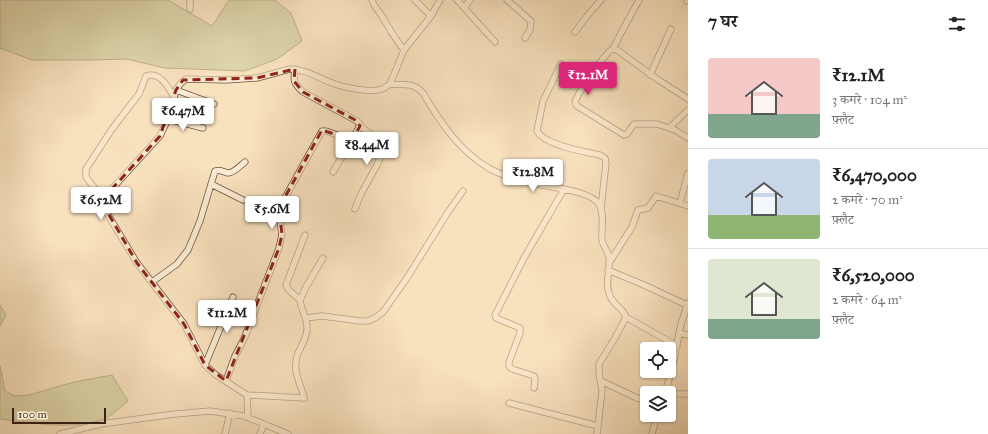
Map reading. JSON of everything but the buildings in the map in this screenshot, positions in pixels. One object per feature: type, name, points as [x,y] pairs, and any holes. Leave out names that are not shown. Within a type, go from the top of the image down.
[{"type":"street","points":[[190,0],[190,8]]},
{"type":"street","points":[[372,0],[389,31],[404,50]]},
{"type":"street","points":[[415,0],[431,16]]},
{"type":"street","points":[[390,84],[404,50],[431,16],[440,0]]},
{"type":"street","points":[[456,0],[495,42]]},
{"type":"street","points":[[464,8],[470,0]]},
{"type":"street","points":[[507,0],[531,21],[530,30],[526,38]]},
{"type":"street","points":[[575,32],[601,0]]},
{"type":"street","points":[[639,0],[620,34],[614,49],[609,51],[589,79],[577,98],[575,102],[576,105],[624,135],[627,134],[636,123],[657,124],[675,130],[688,138]]},
{"type":"street","points":[[650,75],[672,29]]},
{"type":"street","points":[[614,49],[618,50],[650,75],[688,99]]},
{"type":"street","points":[[561,64],[546,94],[537,131],[542,136],[556,144],[600,155],[605,158],[606,163],[600,208]]},
{"type":"street","points":[[295,69],[294,81],[298,88],[359,122],[360,126],[380,141],[384,147],[377,165],[361,194],[355,209]]},
{"type":"street","points":[[101,201],[156,141],[168,119],[176,90],[180,83],[186,79],[251,79],[295,69],[317,76],[336,85],[348,87],[375,90],[382,89],[390,84],[412,85],[423,92],[447,131],[477,161],[491,170],[511,178],[564,189],[587,196],[598,204],[602,216],[602,240],[609,255],[607,282],[610,297],[624,312],[626,317],[669,342]]},
{"type":"street","points":[[174,97],[162,79],[149,75],[145,76],[139,94],[112,129],[86,169],[86,178],[96,190],[130,253],[184,324],[205,365],[247,395],[304,398],[297,377],[296,363],[306,336],[306,318],[300,300],[289,290],[286,284],[305,235]]},
{"type":"street","points":[[176,90],[214,104]]},
{"type":"street","points":[[669,128],[688,110]]},
{"type":"street","points":[[168,119],[203,128]]},
{"type":"street","points":[[333,172],[360,126]]},
{"type":"street","points":[[226,381],[279,248],[282,234],[279,210],[285,197],[322,131],[352,140]]},
{"type":"street","points":[[152,282],[177,264],[186,254],[200,220],[216,170],[229,173],[245,162]]},
{"type":"street","points":[[680,203],[688,173]]},
{"type":"street","points":[[211,184],[243,200]]},
{"type":"street","points":[[534,388],[534,376],[509,366],[509,362],[520,333],[520,328],[496,318],[495,315],[524,258],[564,189]]},
{"type":"street","points":[[306,318],[322,316],[368,321],[383,312],[407,278],[448,212],[463,191]]},
{"type":"street","points":[[609,263],[632,227],[638,209],[648,208],[656,196],[688,206]]},
{"type":"street","points":[[300,300],[323,258]]},
{"type":"street","points":[[608,270],[687,304],[676,346]]},
{"type":"street","points":[[205,365],[233,297]]},
{"type":"street","points":[[597,434],[602,391],[599,364],[616,338],[626,317]]},
{"type":"street","points":[[679,333],[688,335]]},
{"type":"street","points":[[601,381],[640,398]]},
{"type":"street","points":[[676,394],[688,394]]},
{"type":"street","points":[[247,395],[248,417]]},
{"type":"street","points":[[508,403],[598,426]]},
{"type":"street","points":[[60,434],[101,424],[210,411],[248,417],[288,434]]},
{"type":"street","points":[[225,434],[230,413]]},
{"type":"street","points":[[652,434],[655,422]]},
{"type":"street","points":[[260,434],[264,424]]},
{"type":"highlighted area","points":[[295,69],[294,81],[303,92],[357,121],[360,126],[352,140],[322,130],[285,197],[279,210],[282,234],[279,248],[226,381],[205,365],[184,324],[137,263],[101,201],[160,136],[176,90],[183,80],[257,78]]},
{"type":"green space","points":[[0,0],[168,0],[212,26],[229,0],[275,0],[291,13],[302,41],[277,59],[245,71],[164,68],[127,59],[32,60],[0,48]]},
{"type":"green space","points":[[0,305],[6,315],[0,326]]},
{"type":"green space","points":[[0,366],[5,391],[15,396],[29,395],[74,382],[112,375],[128,401],[106,418],[81,424],[53,425],[0,419]]}]
